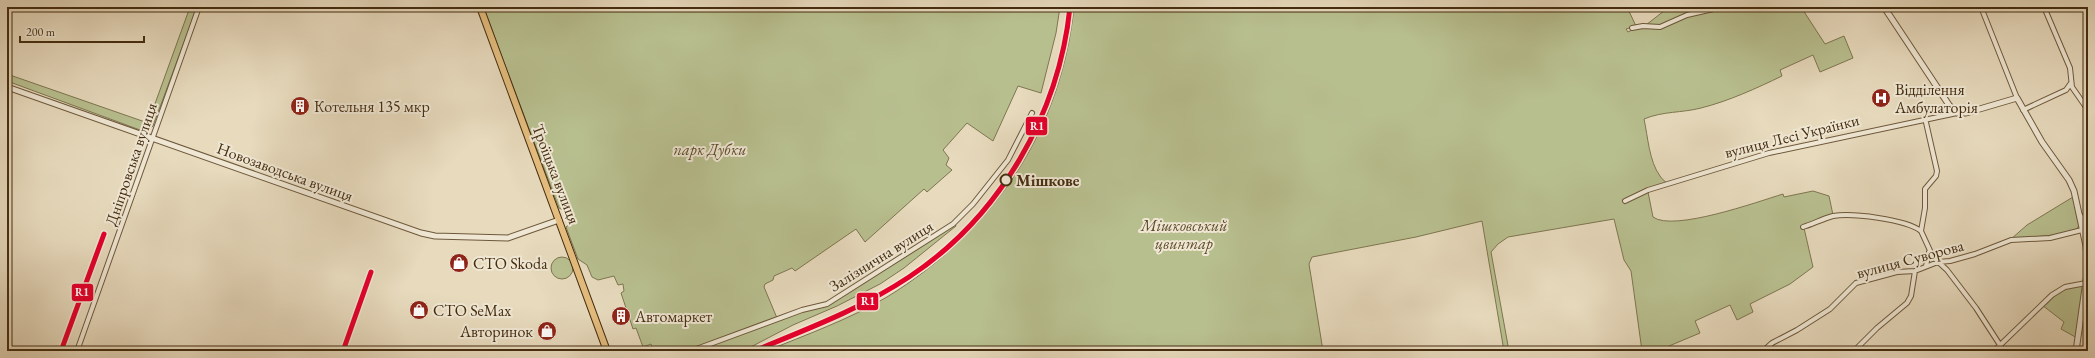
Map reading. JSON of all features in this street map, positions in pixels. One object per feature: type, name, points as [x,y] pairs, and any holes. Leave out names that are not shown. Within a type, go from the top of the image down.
[{"type":"main road","name":"Троїцька вулиця","points":[[480,7],[560,220],[607,351]]},
{"type":"street","name":"Дніпровська вулиця","points":[[77,351],[199,7]]},
{"type":"street","points":[[1632,28],[1643,26],[1660,27],[1687,15],[1722,7]]},
{"type":"street","points":[[1884,7],[1949,105],[1957,113]]},
{"type":"street","points":[[1981,7],[2017,98],[2042,142],[2069,180],[2074,191],[2077,212],[2088,254],[2086,283],[2076,351]]},
{"type":"street","points":[[2044,7],[2070,68],[2074,89],[2088,110]]},
{"type":"street","points":[[2066,90],[2072,81]]},
{"type":"street","name":"Новозаводська вулиця","points":[[7,87],[385,222],[428,235],[508,238],[560,220]]},
{"type":"street","points":[[2024,110],[2066,90],[2074,89]]},
{"type":"street","name":"вулиця Лесі Українки","points":[[1625,201],[1648,190],[1769,152],[1925,118],[1966,113],[2017,98]]},
{"type":"street","name":"Залізнична вулиця","points":[[691,351],[802,310],[827,304],[953,224],[973,204],[1008,160],[1032,113]]},
{"type":"street","points":[[1925,118],[1937,171],[1936,176],[1925,189],[1925,208],[1921,231],[1929,252],[1947,270],[1976,308],[2000,345]]},
{"type":"street","points":[[2077,212],[2088,227]]},
{"type":"street","points":[[1803,227],[1834,216],[1857,215],[1909,224],[1921,231]]},
{"type":"street","name":"вулиця Суворова","points":[[1763,351],[1772,343],[1797,330],[1830,309],[1842,299],[1854,284],[1897,272],[1914,271],[1938,262],[1950,262],[2011,240],[2050,238],[2082,230]]},
{"type":"street","points":[[1926,266],[1929,252]]},
{"type":"street","points":[[1854,351],[1877,328],[1908,303],[1911,296],[1914,271]]},
{"type":"street","points":[[1994,351],[2052,295],[2065,287],[2086,283]]},
{"type":"green space","points":[[190,7],[197,7],[153,126],[150,129],[140,130],[7,81],[7,74],[148,123]]},
{"type":"green space","name":"парк Дубки","points":[[483,7],[1060,7],[1056,33],[1041,93],[1018,86],[993,141],[967,123],[943,150],[949,158],[946,165],[952,170],[927,192],[924,189],[865,242],[856,229],[795,271],[792,268],[774,276],[773,280],[765,284],[764,287],[777,318],[686,351],[653,351],[651,344],[643,347],[636,328],[633,329],[621,293],[624,291],[623,284],[618,285],[614,276],[598,280],[592,277],[587,265],[578,259],[566,227],[575,220],[568,201],[565,202],[567,208],[563,210],[559,208]]},
{"type":"green space","name":"Мішковський цвинтар","points":[[1074,7],[1627,7],[1636,26],[1626,29],[1628,32],[1638,27],[1661,28],[1682,18],[1724,7],[1801,7],[1825,44],[1844,36],[1853,58],[1820,72],[1813,55],[1780,70],[1782,76],[1732,98],[1701,108],[1665,113],[1644,119],[1653,163],[1656,170],[1668,185],[1648,192],[1653,217],[1663,221],[1678,221],[1716,214],[1783,194],[1784,197],[1813,191],[1829,196],[1833,215],[1819,223],[1804,228],[1813,267],[1790,284],[1750,304],[1753,312],[1737,320],[1730,305],[1695,321],[1700,333],[1669,346],[1671,351],[1642,351],[1631,271],[1624,260],[1614,219],[1508,237],[1498,244],[1491,252],[1509,351],[1504,351],[1482,221],[1416,237],[1312,257],[1309,264],[1323,351],[766,351],[843,320],[887,297],[925,271],[959,242],[989,209],[1015,174],[1037,136],[1054,95],[1067,52]]},
{"type":"green space","points":[[1669,7],[1720,7],[1694,13],[1666,25],[1646,25]]},
{"type":"green space","points":[[2073,197],[2079,225],[2077,229],[2065,234],[2011,239],[2027,225]]},
{"type":"green space","points":[[955,224],[956,226],[904,268],[880,284],[837,306],[793,325],[743,351],[695,351],[802,312],[827,305]]},
{"type":"green space","points":[[558,257],[566,257],[573,264],[573,272],[566,279],[558,279],[551,272],[551,264]]},
{"type":"green space","points":[[2084,285],[2077,338],[2061,329],[2064,322],[2042,305],[2065,288]]},
{"type":"transit line","name":"R1","points":[[754,351],[853,309],[891,288],[942,253],[971,225],[997,193],[1020,160],[1038,124],[1053,86],[1064,47],[1070,7]]},
{"type":"transit line","name":"R1","points":[[61,351],[104,234]]},
{"type":"transit line","name":"R1","points":[[343,351],[371,272]]},
{"type":"place","name":"Відділення Амбулаторія","points":[[1881,98]]},
{"type":"place","name":"Котельня 135 мкр","points":[[300,106]]},
{"type":"place","name":"Мішкове","points":[[1006,180]]},
{"type":"place","name":"СТО Skoda","points":[[459,263]]},
{"type":"place","name":"СТО SeMax","points":[[419,310]]},
{"type":"place","name":"Автомаркет","points":[[621,316]]},
{"type":"place","name":"Авторинок","points":[[547,331]]}]
